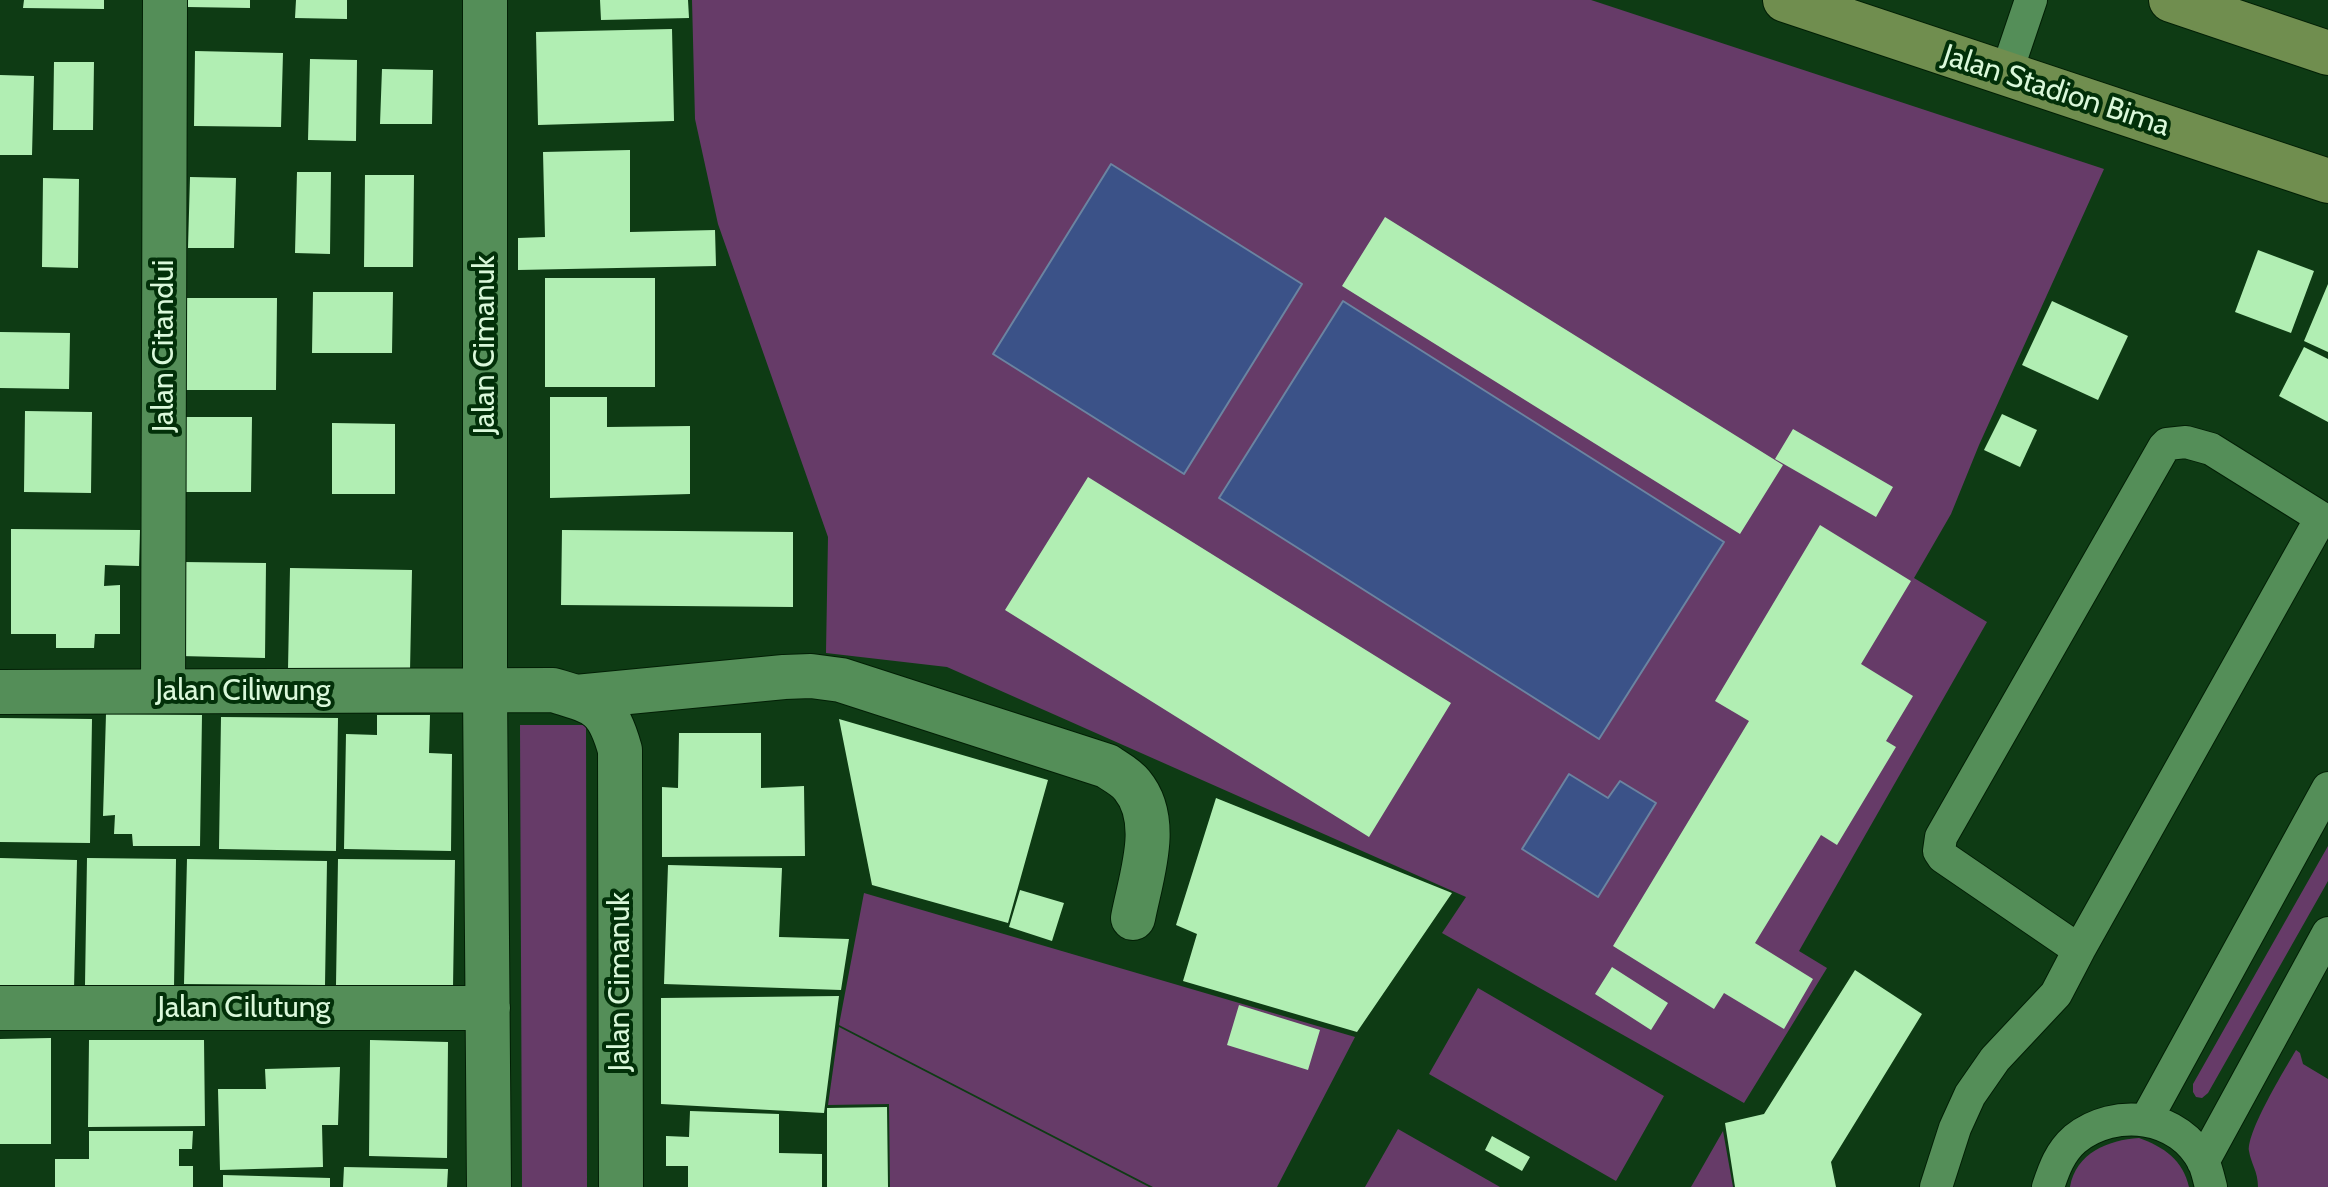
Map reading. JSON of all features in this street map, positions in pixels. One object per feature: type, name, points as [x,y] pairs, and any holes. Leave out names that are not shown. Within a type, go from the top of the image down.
[{"type":"street","name":"Jalan Citandui","points":[[163,691],[165,0]]},
{"type":"street","name":"Jalan Cimanuk","points":[[485,0],[489,1187]]},
{"type":"street","name":"Jalan Stadion Bima","points":[[1785,0],[2328,181]]},
{"type":"street","points":[[2171,0],[2328,53]]},
{"type":"street","points":[[576,697],[759,678],[811,676],[841,680],[1107,766],[1131,784],[1145,807],[1148,836],[1133,918]]},
{"type":"street","name":"Jalan Ciliwung","points":[[0,692],[485,690]]},
{"type":"street","name":"Jalan Cimanuk","points":[[485,690],[553,690],[576,697],[598,707],[612,723],[620,750],[621,1187]]},
{"type":"street","name":"Jalan Cilutung","points":[[0,1008],[488,1008]]},
{"type":"lane","points":[[2006,74],[2031,0]]},
{"type":"lane","points":[[1936,1187],[1955,1128],[1970,1095],[1995,1059],[2056,994],[2324,520],[2211,449],[2186,442],[2167,444],[1941,837],[1939,851],[1943,857],[2079,950]]},
{"type":"lane","points":[[2146,1120],[2328,788]]},
{"type":"lane","points":[[2207,1175],[2328,933]]},
{"type":"lane","points":[[2048,1187],[2056,1162],[2073,1141],[2094,1126],[2119,1119],[2146,1120],[2169,1128],[2189,1142],[2207,1175]]},
{"type":"shaded area","points":[[692,0],[1591,0],[2104,169],[1951,514],[1914,578],[1987,622],[1799,951],[1827,968],[1744,1103],[1442,933],[1466,897],[947,667],[826,653],[828,537],[718,224],[695,119]]},
{"type":"shaded area","points":[[520,725],[586,725],[587,1187],[522,1187]]},
{"type":"shaded area","points":[[2328,846],[2328,881],[2208,1093],[2202,1098],[2196,1097],[2193,1084]]},
{"type":"shaded area","points":[[864,893],[1355,1037],[1277,1187],[1153,1187],[839,1025]]},
{"type":"shaded area","points":[[1478,988],[1664,1096],[1616,1181],[1429,1074]]},
{"type":"shaded area","points":[[839,1027],[1149,1187],[890,1187],[889,1104],[828,1105]]},
{"type":"shaded area","points":[[2296,1050],[2303,1064],[2328,1079],[2328,1187],[2258,1187],[2249,1151],[2250,1142],[2268,1100]]},
{"type":"shaded area","points":[[1398,1129],[1500,1187],[1365,1187]]},
{"type":"shaded area","points":[[1723,1131],[1733,1187],[1691,1187]]},
{"type":"shaded area","points":[[2139,1138],[2171,1156],[2182,1169],[2189,1187],[2070,1187],[2079,1165],[2095,1150]]},
{"type":"water","points":[[1111,164],[1302,284],[1184,474],[993,354]]},
{"type":"water","points":[[1343,301],[1724,542],[1599,739],[1219,498]]},
{"type":"water","points":[[1569,774],[1608,798],[1620,781],[1656,803],[1598,897],[1522,849]]},
{"type":"building","points":[[24,0],[104,0],[104,9],[23,8]]},
{"type":"building","points":[[187,0],[250,0],[250,8],[187,7]]},
{"type":"building","points":[[296,0],[347,0],[347,19],[295,18]]},
{"type":"building","points":[[600,0],[688,0],[689,18],[601,20]]},
{"type":"building","points":[[672,29],[674,121],[538,125],[536,32]]},
{"type":"building","points":[[195,51],[283,53],[281,127],[194,126]]},
{"type":"building","points":[[310,59],[357,60],[356,141],[308,140]]},
{"type":"building","points":[[54,62],[94,62],[93,130],[53,130]]},
{"type":"building","points":[[382,69],[433,70],[432,124],[380,124]]},
{"type":"building","points":[[0,75],[34,76],[32,155],[0,155]]},
{"type":"building","points":[[630,150],[630,232],[715,230],[716,266],[518,270],[518,238],[545,237],[543,152]]},
{"type":"building","points":[[297,172],[331,172],[330,254],[295,253]]},
{"type":"building","points":[[365,175],[414,175],[413,267],[364,267]]},
{"type":"building","points":[[190,177],[236,178],[234,248],[188,248]]},
{"type":"building","points":[[43,178],[79,179],[78,268],[42,267]]},
{"type":"building","points":[[1385,217],[1783,465],[1740,534],[1342,286]]},
{"type":"building","points":[[2258,250],[2314,271],[2291,333],[2235,312]]},
{"type":"building","points":[[545,278],[655,278],[655,387],[545,387]]},
{"type":"building","points":[[2328,284],[2328,352],[2304,341]]},
{"type":"building","points":[[313,292],[393,292],[392,353],[312,353]]},
{"type":"building","points":[[184,298],[277,298],[276,390],[182,390]]},
{"type":"building","points":[[2052,301],[2128,336],[2098,400],[2022,365]]},
{"type":"building","points":[[0,332],[70,333],[69,389],[0,388]]},
{"type":"building","points":[[2304,347],[2328,359],[2328,422],[2279,396]]},
{"type":"building","points":[[550,397],[607,397],[607,427],[690,426],[690,494],[550,498]]},
{"type":"building","points":[[25,411],[92,412],[91,493],[24,492]]},
{"type":"building","points":[[2002,414],[2037,430],[2020,467],[1984,450]]},
{"type":"building","points":[[184,417],[252,417],[251,492],[183,492]]},
{"type":"building","points":[[332,423],[395,424],[395,494],[332,494]]},
{"type":"building","points":[[1793,429],[1893,487],[1876,517],[1775,459]]},
{"type":"building","points":[[1088,477],[1451,703],[1369,837],[1005,610]]},
{"type":"building","points":[[1820,525],[1911,581],[1861,664],[1913,696],[1886,741],[1896,747],[1837,845],[1821,835],[1755,943],[1813,979],[1784,1029],[1724,993],[1714,1009],[1613,946],[1749,721],[1715,701]]},
{"type":"building","points":[[11,529],[140,530],[139,566],[105,565],[104,586],[120,585],[120,634],[95,634],[94,648],[56,648],[56,634],[11,634]]},
{"type":"building","points":[[562,530],[793,532],[793,607],[561,605]]},
{"type":"building","points":[[182,562],[266,563],[265,658],[180,656]]},
{"type":"building","points":[[290,568],[412,570],[410,671],[288,669]]},
{"type":"building","points":[[106,714],[202,715],[200,846],[133,846],[132,834],[114,834],[115,815],[103,816]]},
{"type":"building","points":[[377,715],[430,715],[429,753],[452,754],[451,851],[344,849],[346,734],[377,735]]},
{"type":"building","points":[[221,717],[338,718],[336,851],[219,849]]},
{"type":"building","points":[[0,718],[92,719],[90,843],[0,842]]},
{"type":"building","points":[[839,719],[1048,780],[1008,923],[872,885]]},
{"type":"building","points":[[679,733],[761,733],[761,788],[804,786],[805,856],[662,857],[662,787],[678,788]]},
{"type":"building","points":[[1216,798],[1452,893],[1357,1032],[1183,981],[1197,934],[1176,925]]},
{"type":"building","points":[[0,858],[77,860],[74,989],[0,987]]},
{"type":"building","points":[[87,858],[176,859],[174,987],[85,985]]},
{"type":"building","points":[[187,859],[327,861],[325,985],[184,984]]},
{"type":"building","points":[[338,859],[455,860],[453,987],[336,985]]},
{"type":"building","points":[[668,865],[782,868],[779,937],[849,939],[841,990],[664,984]]},
{"type":"building","points":[[1020,890],[1064,903],[1052,941],[1009,927]]},
{"type":"building","points":[[1612,967],[1668,1003],[1651,1030],[1595,994]]},
{"type":"building","points":[[1855,970],[1922,1014],[1831,1162],[1836,1187],[1735,1187],[1725,1123],[1764,1114]]},
{"type":"building","points":[[839,996],[824,1113],[661,1104],[661,998]]},
{"type":"building","points":[[1239,1005],[1320,1030],[1308,1070],[1227,1045]]},
{"type":"building","points":[[51,1038],[51,1144],[0,1144],[0,1039]]},
{"type":"building","points":[[89,1040],[204,1040],[205,1126],[88,1127]]},
{"type":"building","points":[[370,1040],[448,1042],[447,1158],[369,1156]]},
{"type":"building","points":[[340,1067],[338,1125],[322,1125],[323,1167],[220,1170],[218,1089],[266,1089],[265,1069]]},
{"type":"building","points":[[887,1107],[888,1187],[827,1187],[827,1108]]},
{"type":"building","points":[[690,1111],[779,1114],[779,1153],[822,1154],[822,1187],[688,1187],[688,1166],[666,1166],[666,1136],[689,1137]]},
{"type":"building","points":[[89,1131],[193,1131],[192,1149],[179,1149],[179,1166],[193,1166],[193,1187],[55,1187],[55,1159],[89,1159]]},
{"type":"building","points":[[1492,1136],[1530,1157],[1522,1171],[1485,1150]]},
{"type":"building","points":[[344,1167],[448,1169],[447,1187],[343,1187]]},
{"type":"building","points":[[223,1175],[330,1178],[330,1187],[223,1187]]}]
